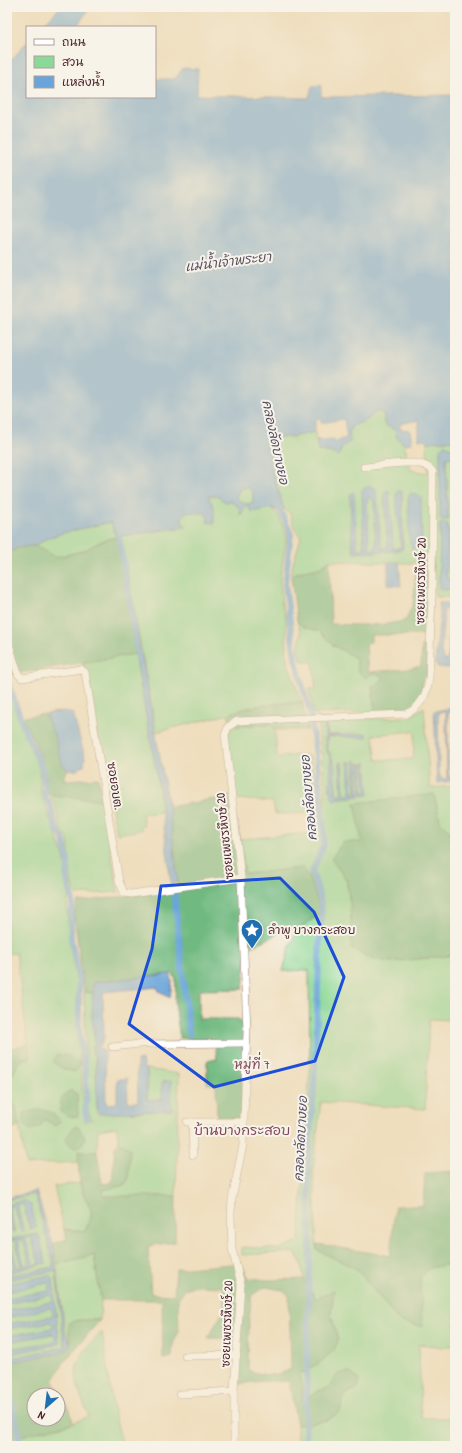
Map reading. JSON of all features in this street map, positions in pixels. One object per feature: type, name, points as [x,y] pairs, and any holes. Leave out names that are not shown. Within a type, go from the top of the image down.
[{"type":"street","name":"ซอยเพชรหึงษ์ 20","points":[[234,1446],[234,1391],[241,1284],[232,1249],[231,1214],[232,1199],[242,1151],[247,1043],[241,878],[226,735],[228,727],[238,721],[299,720],[322,717],[406,714],[414,710],[422,702],[428,691],[432,595],[433,472],[427,466],[416,463],[364,467]]},
{"type":"street","name":"ซอยอบต.","points":[[7,637],[18,674],[22,678],[81,669],[85,672],[119,881],[124,893],[131,894],[241,878]]},
{"type":"street","points":[[112,1047],[136,1046],[140,1044],[247,1043]]},
{"type":"street","points":[[193,1155],[190,1122],[244,1122]]},
{"type":"street","points":[[185,1356],[237,1355]]},
{"type":"street","points":[[180,1394],[234,1391]]},
{"type":"highlighted area","points":[[280,878],[314,912],[344,977],[315,1061],[214,1087],[129,1024],[152,949],[161,886]]},
{"type":"green space","points":[[380,411],[384,416],[384,424],[395,430],[397,438],[404,444],[411,470],[428,473],[427,442],[455,440],[455,446],[452,449],[444,445],[442,520],[448,519],[446,458],[451,457],[453,459],[455,519],[453,525],[453,578],[452,581],[446,577],[449,532],[440,525],[439,583],[443,590],[455,589],[455,597],[435,597],[433,561],[411,563],[329,561],[318,569],[297,572],[291,577],[293,563],[301,537],[295,530],[290,514],[284,509],[270,464],[270,441],[276,437],[291,437],[315,432],[318,451],[329,452],[338,456],[352,426],[367,420],[375,413]]},
{"type":"green space","points":[[247,487],[253,491],[253,502],[246,504],[236,497],[239,490]]},
{"type":"green space","points":[[208,496],[216,496],[226,502],[231,501],[241,509],[240,514],[247,506],[251,508],[251,512],[272,508],[278,515],[287,536],[280,579],[282,604],[286,618],[287,661],[302,702],[246,708],[229,714],[156,732],[121,536],[186,527],[182,523],[182,517],[186,512],[204,513],[213,523]]},
{"type":"green space","points":[[111,522],[116,537],[102,541],[83,551],[54,558],[36,545],[62,533]]},
{"type":"green space","points":[[121,536],[141,653],[8,675],[7,554],[20,547],[31,546],[37,547],[55,557],[83,551],[102,541]]},
{"type":"green space","points":[[329,561],[331,624],[378,625],[406,620],[413,603],[417,562],[433,561],[428,635],[371,635],[371,642],[366,644],[368,672],[409,669],[421,666],[422,645],[426,645],[428,677],[422,678],[423,696],[412,708],[375,712],[372,686],[380,682],[384,677],[374,673],[365,678],[358,671],[356,658],[333,645],[319,631],[303,627],[297,621],[291,577],[300,572],[325,565]]},
{"type":"green space","points":[[297,621],[303,627],[319,631],[333,645],[356,658],[358,671],[374,673],[384,677],[380,682],[372,687],[375,712],[314,714],[309,689],[316,689],[313,662],[302,661],[298,650],[301,633]]},
{"type":"green space","points":[[135,654],[154,754],[162,812],[142,814],[144,826],[141,826],[141,830],[117,834],[83,662]]},
{"type":"green space","points":[[7,686],[39,768],[41,793],[64,857],[69,895],[67,905],[69,940],[77,984],[77,1027],[85,1121],[92,1120],[88,1112],[84,992],[93,993],[94,998],[92,1017],[95,1042],[92,1050],[96,1060],[97,1111],[99,1114],[172,1110],[162,1100],[147,1100],[147,1069],[179,1074],[176,1196],[104,1197],[103,1190],[124,1185],[122,1143],[119,1144],[117,1127],[98,1130],[97,1152],[79,1152],[79,1162],[26,1165],[16,1106],[7,1099],[7,1075],[10,1077],[21,1061],[30,1058],[16,953],[7,954]]},
{"type":"green space","points":[[302,702],[308,730],[275,730],[271,725],[234,726],[229,719],[229,714],[246,708]]},
{"type":"green space","points":[[424,707],[430,788],[455,786],[455,837],[440,821],[434,794],[360,828],[362,843],[331,859],[346,879],[350,903],[390,962],[455,955],[455,1020],[429,1019],[425,1109],[321,1102],[313,1169],[317,1250],[357,1269],[399,1321],[422,1326],[420,1278],[430,1268],[455,1263],[455,1345],[443,1347],[419,1344],[421,1418],[455,1418],[455,1446],[297,1446],[297,1425],[328,1420],[340,1411],[344,1395],[326,1389],[318,1391],[301,1402],[302,1384],[299,1374],[319,1363],[334,1350],[337,1341],[331,1313],[334,1291],[316,1299],[304,1279],[301,1263],[295,1252],[242,1255],[242,1247],[279,1249],[299,1241],[310,1065],[309,970],[283,971],[291,943],[299,929],[318,915],[303,868],[245,874],[240,839],[313,833],[314,813],[275,814],[273,802],[237,799],[227,734],[234,726],[271,725],[275,730],[277,757],[303,755],[310,757],[314,782],[314,807],[325,805],[318,721],[409,717]],"holes":[[[324,727],[328,730],[327,735],[367,734],[360,738],[354,736],[327,737],[327,748],[334,763],[336,794],[342,794],[341,762],[344,795],[350,795],[348,762],[351,762],[353,794],[356,794],[354,761],[357,761],[358,794],[361,794],[360,763],[362,764],[363,794],[366,794],[364,763],[369,795],[334,799],[330,791],[331,757],[326,750]],[[415,731],[413,759],[377,760],[373,735]]]},
{"type":"green space","points":[[45,714],[55,738],[62,764],[67,770],[64,780],[98,778],[102,800],[51,795],[46,792],[47,783],[43,763],[23,717]]},
{"type":"green space","points":[[434,794],[440,821],[455,837],[455,955],[390,962],[372,959],[352,949],[350,903],[346,879],[331,859],[343,842],[362,842],[355,803]]},
{"type":"green space","points":[[51,795],[102,800],[118,892],[76,895],[71,881],[68,839],[60,828],[56,806],[51,798]]},
{"type":"green space","points":[[230,796],[240,839],[245,874],[303,868],[309,876],[320,910],[318,915],[299,929],[289,928],[247,949],[243,989],[199,990],[199,1019],[238,1019],[244,1023],[241,1119],[217,1117],[216,1084],[207,1084],[207,1061],[217,1059],[215,1041],[180,1038],[175,1004],[176,980],[173,974],[94,982],[93,993],[84,992],[74,914],[78,902],[178,889],[169,807]]},
{"type":"green space","points":[[28,1044],[30,1058],[22,1059],[10,1077],[7,1075],[7,1049]]},
{"type":"green space","points":[[57,1055],[66,1055],[74,1058],[79,1063],[78,1069],[75,1072],[62,1069],[53,1062]]},
{"type":"green space","points":[[71,1090],[77,1094],[78,1116],[69,1117],[61,1111],[61,1099]]},
{"type":"green space","points":[[7,1099],[16,1106],[19,1127],[7,1130]]},
{"type":"green space","points":[[44,1110],[53,1113],[60,1122],[55,1126],[46,1120],[39,1127],[31,1130],[23,1123],[23,1116],[24,1113]]},
{"type":"green space","points":[[75,1126],[79,1128],[85,1138],[82,1144],[76,1148],[68,1144],[66,1138]]},
{"type":"green space","points":[[122,1143],[130,1149],[128,1180],[124,1185],[103,1190],[104,1196],[176,1196],[175,1242],[148,1246],[151,1294],[174,1295],[176,1269],[241,1263],[249,1278],[267,1280],[304,1279],[316,1299],[334,1290],[331,1313],[338,1341],[334,1350],[319,1363],[299,1374],[302,1384],[302,1401],[319,1391],[329,1388],[338,1374],[349,1372],[359,1380],[359,1387],[344,1395],[340,1411],[328,1420],[297,1425],[289,1381],[262,1381],[238,1384],[234,1339],[208,1338],[224,1308],[225,1295],[223,1287],[199,1286],[187,1288],[178,1298],[179,1331],[173,1344],[172,1357],[163,1359],[162,1300],[101,1300],[94,1255],[56,1264],[53,1244],[67,1239],[64,1229],[84,1232],[91,1218],[91,1209],[80,1183],[78,1152],[97,1152],[102,1184],[112,1183],[115,1146]],"holes":[[[265,1287],[283,1290],[289,1296],[291,1369],[286,1372],[270,1375],[259,1374],[248,1370],[249,1318],[252,1295]]]},
{"type":"green space","points":[[455,1171],[455,1263],[430,1268],[420,1278],[422,1327],[399,1321],[357,1269],[317,1250],[317,1244],[390,1256],[395,1206],[423,1206],[425,1173]]},
{"type":"green space","points":[[80,1183],[91,1211],[89,1223],[84,1232],[64,1229],[54,1186]]},
{"type":"green space","points":[[35,1193],[53,1262],[53,1268],[7,1276],[7,1211],[12,1232],[15,1230],[9,1209],[11,1206],[14,1207],[21,1230],[24,1231],[17,1206],[19,1204],[24,1205],[27,1221],[36,1227],[22,1201],[7,1205],[7,1200]]},
{"type":"green space","points":[[94,1255],[101,1300],[100,1320],[78,1320],[69,1332],[70,1344],[65,1331],[56,1264]]},
{"type":"green space","points":[[56,1270],[64,1343],[67,1347],[7,1359],[7,1280]]},
{"type":"green space","points":[[78,1320],[100,1320],[64,1362],[53,1381],[56,1387],[26,1387],[26,1427],[56,1427],[13,1439],[7,1436],[7,1363],[60,1353],[70,1348],[69,1323]]},
{"type":"green space","points":[[102,1332],[114,1413],[123,1446],[20,1446],[20,1436],[57,1427],[66,1427],[66,1425],[89,1416],[79,1390],[76,1371],[79,1362],[91,1343]]},
{"type":"green space","points":[[66,1403],[70,1410],[73,1423],[66,1425]]},
{"type":"water","points":[[60,7],[91,7],[77,26],[42,26]]},
{"type":"water","name":"แม่น้ำเจ้าพระยา","points":[[26,43],[26,98],[156,98],[156,79],[175,79],[183,68],[198,69],[197,95],[309,98],[312,86],[321,85],[321,97],[455,95],[455,440],[427,442],[424,439],[419,440],[419,420],[400,424],[400,429],[410,430],[412,443],[404,444],[397,438],[395,430],[384,424],[384,416],[380,411],[375,413],[367,420],[352,426],[349,434],[351,442],[344,445],[338,456],[329,452],[318,451],[316,440],[334,439],[335,441],[347,438],[344,419],[321,423],[320,418],[315,419],[315,432],[291,437],[276,437],[270,441],[270,464],[284,509],[278,511],[272,508],[251,512],[250,508],[247,506],[240,515],[240,509],[231,501],[226,502],[216,496],[208,496],[214,507],[214,523],[207,522],[208,516],[204,513],[186,512],[182,517],[182,523],[187,526],[116,537],[111,522],[63,533],[47,538],[36,545],[17,548],[7,554],[7,65]],"holes":[[[247,487],[253,492],[253,502],[248,504],[242,503],[236,497],[239,490]]]},
{"type":"water","points":[[444,445],[452,448],[455,446],[455,519],[452,517],[453,459],[451,457],[446,458],[448,520],[440,519],[440,450]]},
{"type":"water","points":[[370,486],[376,489],[381,548],[388,547],[384,493],[389,491],[393,549],[401,547],[396,496],[398,491],[402,491],[403,549],[396,551],[354,553],[352,546],[350,494],[354,492],[357,549],[364,549],[362,489]],"holes":[[[368,497],[374,500],[376,548],[372,550],[369,548],[367,499]]]},
{"type":"water","points":[[411,493],[417,494],[421,498],[422,548],[412,549],[409,537],[408,498]]},
{"type":"water","points":[[447,523],[449,533],[446,577],[452,581],[453,525],[455,523],[455,589],[443,590],[439,588],[439,583],[440,524]]},
{"type":"water","points":[[388,562],[399,562],[401,586],[388,585]]},
{"type":"water","points":[[439,603],[455,603],[455,607],[452,610],[450,660],[455,662],[455,669],[438,667],[435,663],[440,615]],"holes":[[[444,609],[450,610],[449,647],[447,660],[444,660],[441,653]]]},
{"type":"water","points":[[141,653],[169,807],[178,882],[171,884],[159,787],[135,654]]},
{"type":"water","points":[[455,708],[455,712],[448,713],[448,768],[449,778],[453,777],[455,722],[455,781],[437,783],[434,711]],"holes":[[[440,712],[446,712],[447,777],[446,779],[442,779],[439,774],[438,716]]]},
{"type":"water","points":[[65,711],[73,714],[85,757],[84,765],[77,770],[67,770],[62,764],[55,738],[45,714]]},
{"type":"water","points":[[326,725],[327,735],[367,734],[367,737],[327,737],[327,748],[334,763],[336,794],[342,794],[340,763],[342,762],[344,794],[350,794],[348,762],[351,762],[353,794],[356,794],[354,761],[357,761],[358,794],[361,793],[359,763],[362,764],[363,793],[366,793],[364,763],[366,762],[369,795],[338,798],[334,800],[331,796],[331,757],[326,750],[324,726]]},
{"type":"water","points":[[170,974],[172,981],[170,997],[159,991],[157,987],[103,992],[104,1038],[99,1048],[105,1052],[106,1104],[117,1103],[117,1080],[127,1078],[128,1102],[138,1102],[137,1061],[142,1060],[144,1069],[147,1069],[147,1100],[162,1100],[162,1082],[171,1081],[172,1110],[99,1114],[97,1111],[96,1061],[92,1050],[95,1042],[92,1017],[93,982]]},
{"type":"water","points":[[36,1191],[53,1244],[65,1331],[70,1348],[60,1353],[7,1363],[7,1359],[66,1347],[64,1343],[56,1270],[7,1280],[7,1276],[53,1267],[35,1194],[7,1200],[7,1198]]},
{"type":"water","points":[[26,1201],[31,1205],[36,1227],[30,1229],[24,1205],[19,1204],[17,1207],[24,1231],[22,1232],[14,1207],[11,1206],[9,1209],[15,1230],[13,1233],[7,1205]]},
{"type":"water","points":[[37,1234],[39,1235],[46,1263],[7,1273],[7,1262],[9,1269],[14,1268],[7,1240]],"holes":[[[31,1237],[39,1263],[35,1265],[33,1264],[26,1240],[26,1238]],[[23,1239],[30,1265],[24,1265],[18,1241]],[[15,1240],[22,1267],[17,1267],[10,1242]]]},
{"type":"water","points":[[50,1275],[53,1278],[59,1344],[10,1354],[7,1352],[7,1336],[53,1328],[54,1325],[50,1322],[7,1329],[7,1324],[52,1316],[53,1314],[50,1308],[7,1318],[7,1310],[51,1302],[53,1299],[49,1295],[7,1304],[7,1298],[49,1291],[50,1284],[47,1283],[7,1292],[7,1284]],"holes":[[[52,1334],[55,1335],[54,1342],[9,1349],[8,1342]]]},
{"type":"waterway","name":"คลองลัดบางยอ","points":[[277,503],[291,534],[285,584],[295,658],[310,713],[317,763],[324,834],[324,844],[312,872],[320,896],[322,918],[314,1088],[308,1164],[310,1243],[305,1446]]},
{"type":"waterway","points":[[118,530],[139,661]]},
{"type":"waterway","points":[[7,680],[26,733],[42,768],[45,787],[44,794],[51,807],[56,829],[63,838],[68,862],[67,879],[73,902],[71,913],[71,938],[79,978],[79,1030],[85,1069],[87,1094],[85,1112],[87,1118]]},
{"type":"waterway","points":[[174,892],[189,1034]]},
{"type":"waterway","points":[[7,1383],[19,1434],[19,1446]]},
{"type":"place","name":"ลำพู บางกระสอบ","points":[[252,950]]},
{"type":"district","name":"หมู่ที่ 7","points":[[252,1064]]},
{"type":"district","name":"บ้านบางกระสอบ","points":[[242,1130]]}]
